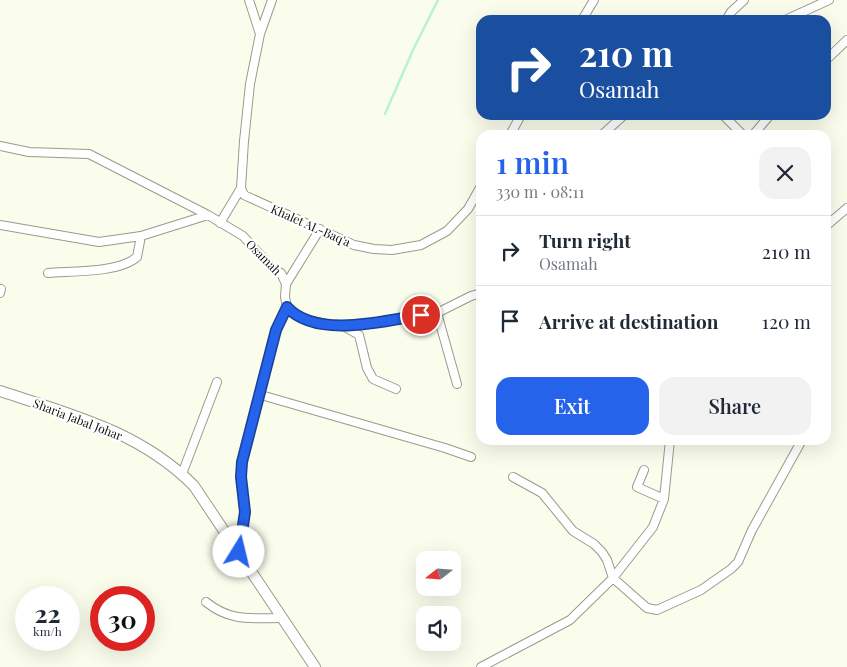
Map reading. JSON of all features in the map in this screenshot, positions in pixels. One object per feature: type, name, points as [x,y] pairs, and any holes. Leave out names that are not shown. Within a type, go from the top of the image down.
[{"type":"street","points":[[249,0],[260,34]]},
{"type":"street","points":[[220,222],[242,188],[244,141],[250,84],[260,34],[272,0]]},
{"type":"street","points":[[585,15],[594,0]]},
{"type":"street","points":[[729,15],[744,0]]},
{"type":"street","points":[[795,15],[824,1]]},
{"type":"street","points":[[831,55],[847,40]]},
{"type":"street","points":[[608,130],[618,120]]},
{"type":"street","points":[[728,120],[738,130]]},
{"type":"street","points":[[757,130],[766,120]]},
{"type":"street","name":"Osamah","points":[[0,146],[28,152],[88,154],[208,215],[243,236],[273,269],[281,273],[286,284],[285,297],[287,307]]},
{"type":"street","name":"Khalet AL-Baq'a","points":[[242,188],[244,195],[345,241],[369,248],[392,250],[412,247],[439,236],[468,210],[476,195]]},
{"type":"street","points":[[831,222],[847,208]]},
{"type":"street","points":[[0,225],[99,242],[141,236],[208,215]]},
{"type":"street","points":[[286,284],[320,229]]},
{"type":"street","points":[[48,273],[116,267],[128,264],[137,257],[141,236]]},
{"type":"street","points":[[239,552],[245,512],[241,477],[242,462],[261,395],[276,330],[287,307],[294,314],[312,321],[343,326],[437,313],[476,294]]},
{"type":"street","points":[[437,313],[457,384]]},
{"type":"street","points":[[343,326],[359,335],[364,360],[373,379],[396,389]]},
{"type":"street","points":[[182,474],[217,382]]},
{"type":"street","name":"Sharia Jabal Johar","points":[[0,391],[80,417],[111,430],[159,456],[182,474],[194,486],[315,667]]},
{"type":"street","points":[[261,395],[471,457]]},
{"type":"street","points":[[481,667],[570,620],[613,578],[653,527],[664,499],[669,445]]},
{"type":"street","points":[[513,477],[542,493],[573,531],[598,548],[607,560],[613,578],[647,608],[657,610],[701,590],[731,570],[741,558],[752,530],[799,445]]},
{"type":"street","points":[[644,470],[637,487],[664,499]]},
{"type":"street","points":[[206,602],[218,612],[240,618],[281,618]]},
{"type":"waterway","points":[[385,114],[413,50],[438,0]]},
{"type":"route","points":[[239,552],[245,512],[241,477],[242,462],[261,395],[276,330],[287,307],[294,314],[312,321],[343,326],[363,325],[421,315]]}]
